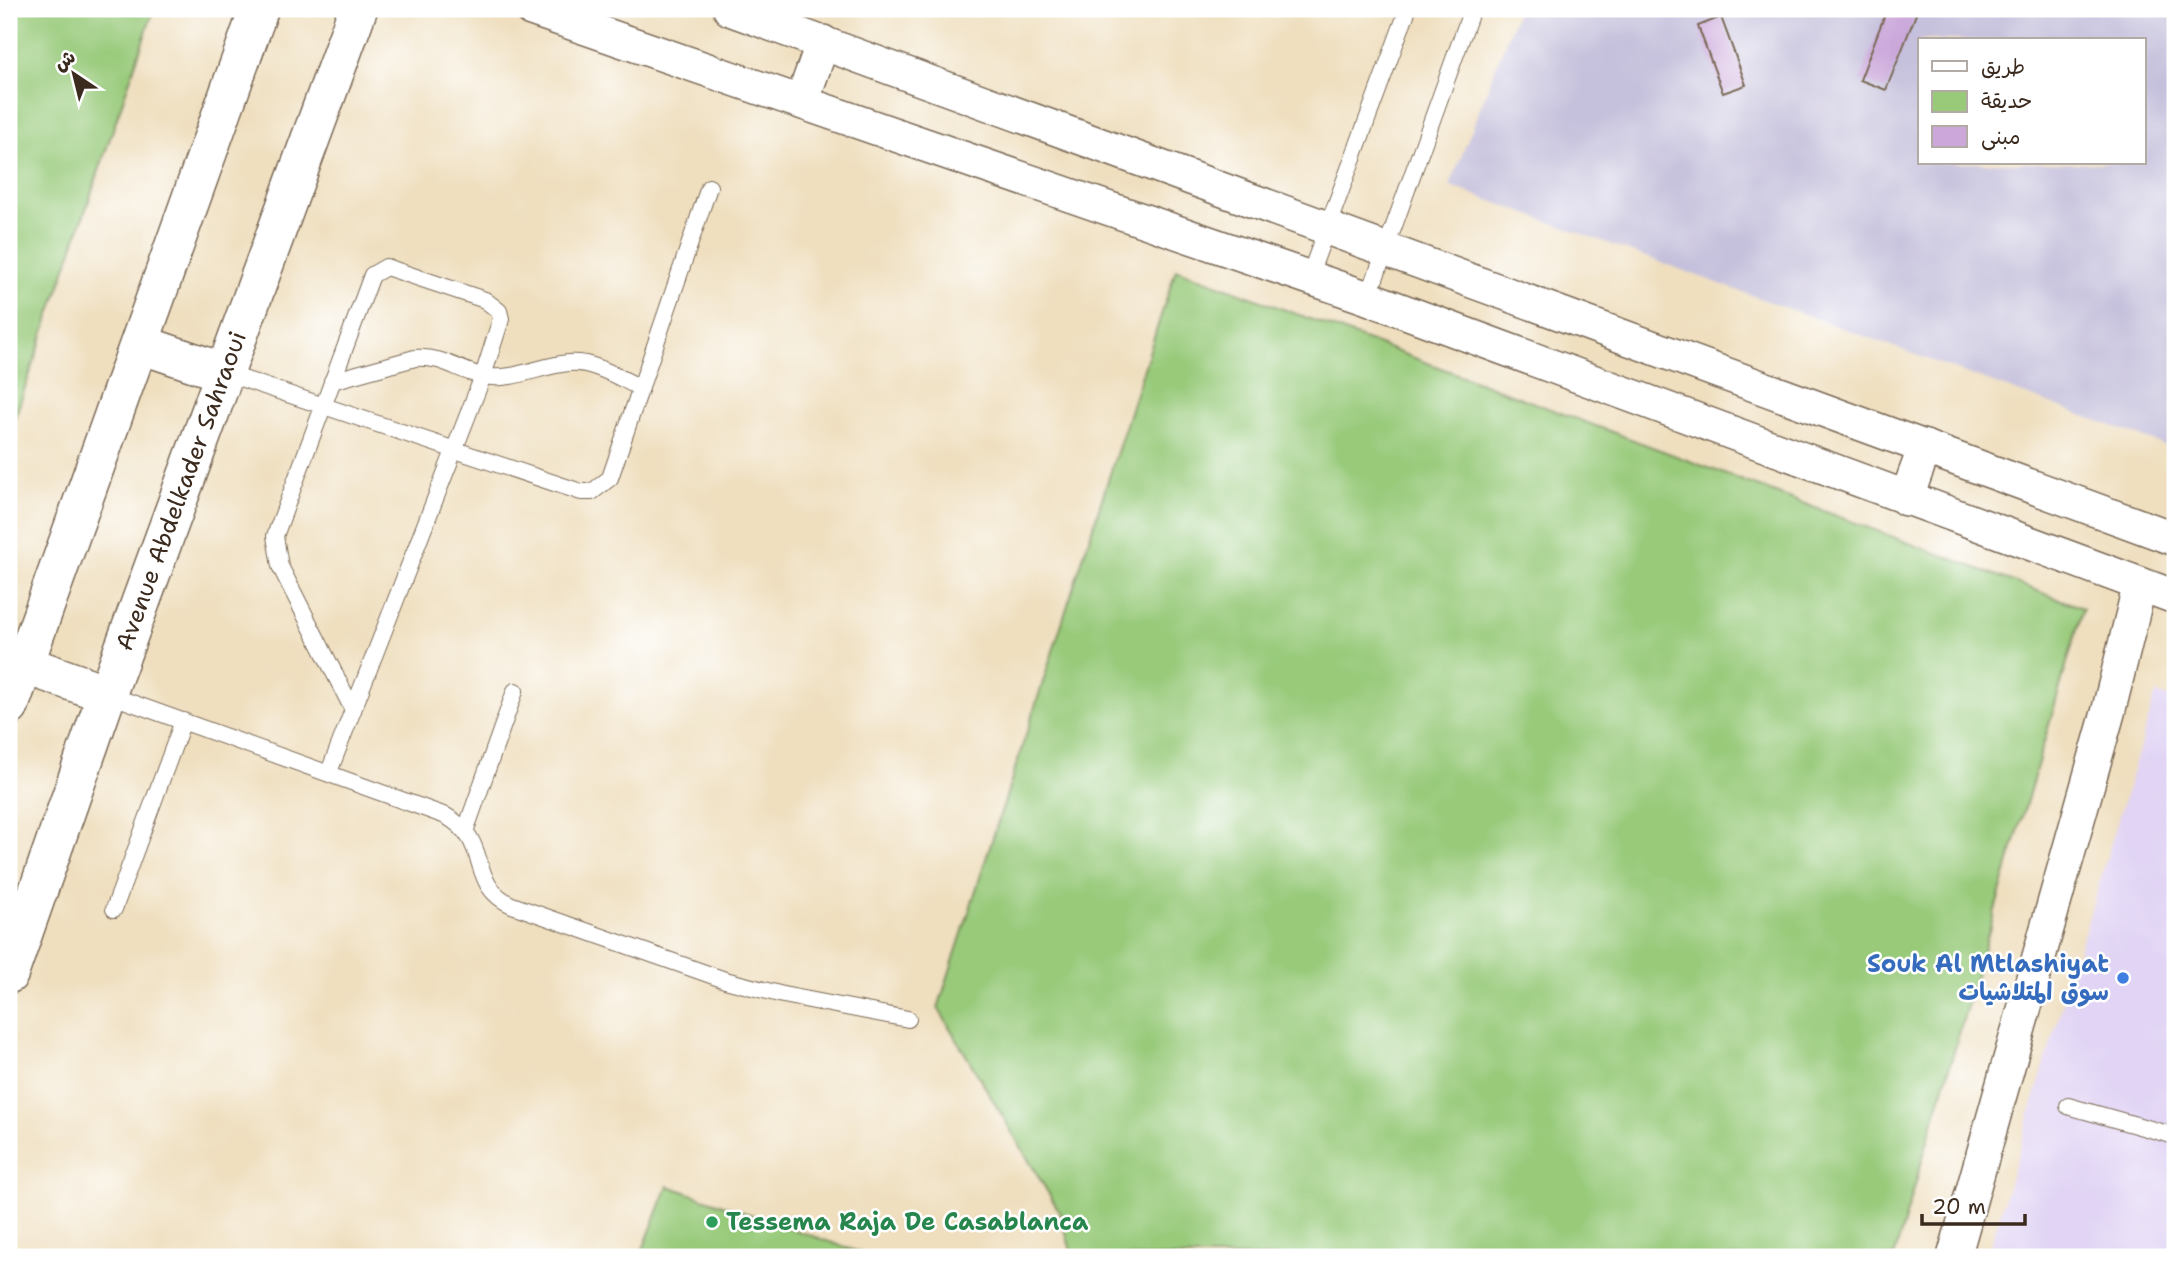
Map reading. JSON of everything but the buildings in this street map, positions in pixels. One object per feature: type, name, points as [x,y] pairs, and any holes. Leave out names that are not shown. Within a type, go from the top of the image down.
[{"type":"main road","points":[[9,707],[259,9]]},
{"type":"main road","name":"Avenue Abdelkader Sahraoui","points":[[9,974],[107,694],[358,9]]},
{"type":"main road","points":[[140,344],[225,373]]},
{"type":"main road","points":[[23,664],[107,694]]},
{"type":"street","points":[[531,9],[1368,298],[2175,597]]},
{"type":"street","points":[[730,9],[1386,247],[2175,539]]},
{"type":"street","points":[[802,101],[823,43]]},
{"type":"street","points":[[1906,499],[1925,447]]},
{"type":"street","points":[[1954,1257],[2108,713],[2140,584]]},
{"type":"lane","points":[[1309,277],[1408,9]]},
{"type":"lane","points":[[1368,298],[1472,9]]},
{"type":"lane","points":[[225,373],[453,452],[580,492],[592,492],[610,478],[709,187]]},
{"type":"lane","points":[[329,772],[483,376],[501,319],[493,304],[386,267],[372,275],[279,520],[275,552],[353,710]]},
{"type":"lane","points":[[332,381],[415,358],[428,357],[445,360],[483,376],[506,376],[581,363],[641,388]]},
{"type":"lane","points":[[466,829],[515,691]]},
{"type":"lane","points":[[107,694],[446,816],[466,829],[477,848],[487,886],[502,901],[725,980],[908,1019]]},
{"type":"lane","points":[[114,909],[183,721]]},
{"type":"lane","points":[[2068,1106],[2175,1136]]},
{"type":"shaded area","points":[[1518,9],[2175,9],[2175,449],[1450,186]]},
{"type":"shaded area","name":"Souk Al Mtlashiyat سوق المتلاشيات","points":[[2156,693],[2175,699],[2175,1257],[1987,1257]]},
{"type":"green space","points":[[9,9],[154,9],[9,435]]},
{"type":"green space","points":[[1176,269],[2083,608],[1894,1257],[1073,1257],[1059,1211],[938,1008]]},
{"type":"green space","name":"Tessema Raja De Casablanca","points":[[668,1186],[873,1257],[640,1257]]},
{"type":"place","name":"Souk Al Mtlashiyat سوق المتلاشيات","points":[[2123,978]]},
{"type":"place","name":"Tessema Raja De Casablanca","points":[[712,1222]]}]
